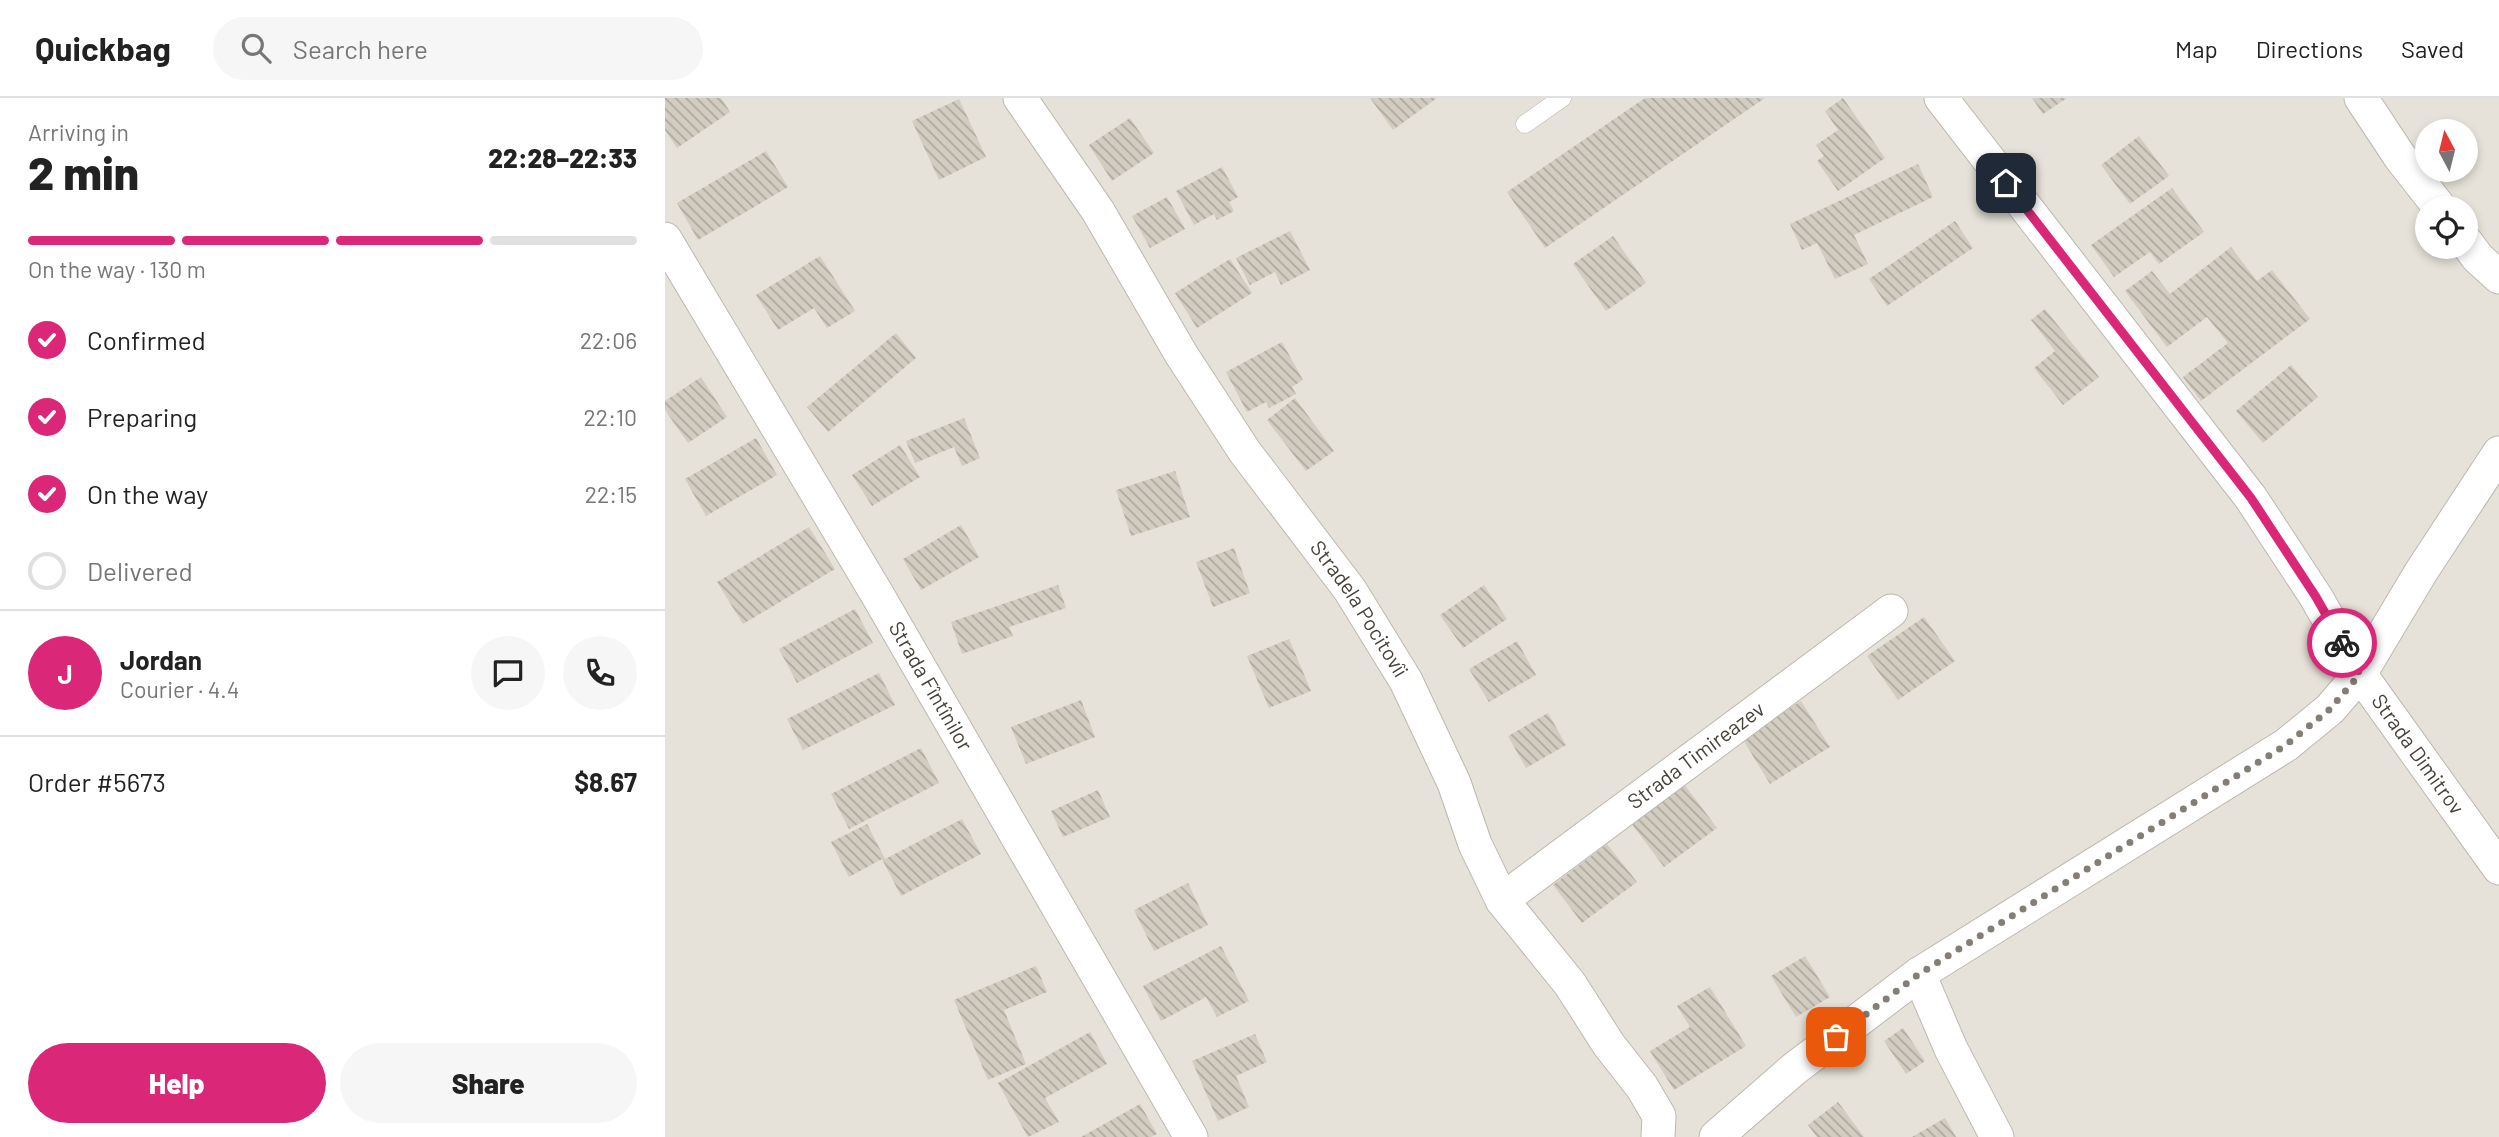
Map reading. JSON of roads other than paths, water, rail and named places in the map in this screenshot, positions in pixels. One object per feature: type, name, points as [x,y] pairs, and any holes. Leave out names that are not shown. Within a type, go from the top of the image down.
[{"type":"street","name":"Stradela Pocitovîi","points":[[1020,98],[1098,211],[1181,354],[1245,452],[1350,590],[1406,681],[1454,783],[1475,844],[1501,900],[1570,984],[1609,1045],[1642,1087],[1659,1116],[1658,1137]]},
{"type":"street","name":"Strada Dimitrov","points":[[1941,98],[2251,498],[2316,597],[2360,674],[2499,868]]},
{"type":"street","points":[[2361,98],[2400,157],[2431,196]]},
{"type":"street","name":"Strada Fîntînilor","points":[[665,239],[877,594],[1191,1137]]},
{"type":"street","points":[[2478,258],[2499,277]]},
{"type":"street","points":[[1716,1137],[1794,1069],[1919,974],[2286,745],[2330,709],[2360,674],[2421,572],[2499,453]]},
{"type":"street","name":"Strada Timireazev","points":[[1501,900],[1891,611]]},
{"type":"street","points":[[1919,974],[1951,1049],[1997,1137]]},
{"type":"lane","points":[[1525,124],[1562,98]]}]
